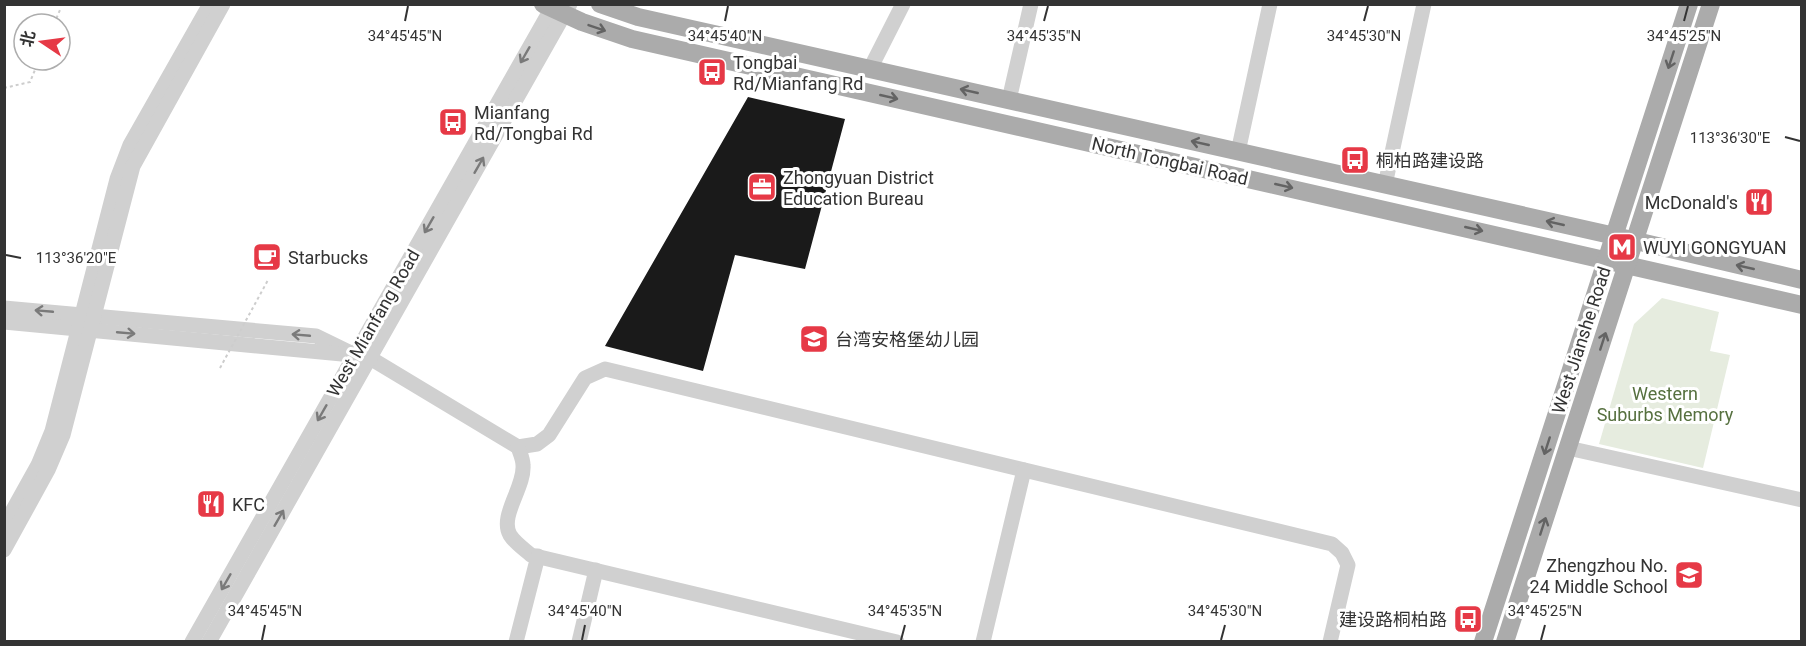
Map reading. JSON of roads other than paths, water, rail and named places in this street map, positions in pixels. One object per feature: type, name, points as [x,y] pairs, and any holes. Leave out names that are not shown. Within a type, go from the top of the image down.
[{"type":"main road","name":"North Tongbai Road","points":[[600,4],[638,16],[1802,280]]},
{"type":"main road","name":"West Jianshe Road","points":[[1483,642],[1689,4]]},
{"type":"main road","name":"West Jianshe Road","points":[[1505,642],[1711,4]]},
{"type":"main road","name":"North Tongbai Road","points":[[557,7],[582,22],[632,39],[1802,304]]},
{"type":"street","points":[[4,550],[48,470],[63,435],[122,162],[210,4]]},
{"type":"street","points":[[4,526],[39,465],[52,431],[133,166],[223,4]]},
{"type":"street","points":[[870,69],[903,4]]},
{"type":"street","points":[[1009,100],[1031,4]]},
{"type":"street","points":[[1238,152],[1270,4]]},
{"type":"street","points":[[1385,185],[1424,4]]},
{"type":"street","name":"West Mianfang Road","points":[[209,642],[362,357],[557,7]]},
{"type":"street","points":[[4,308],[87,322],[362,357],[518,447],[537,444],[549,435],[585,378],[605,369],[1332,544],[1342,553],[1348,565],[1334,640]]},
{"type":"street","points":[[4,322],[87,322]]},
{"type":"street","name":"West Mianfang Road","points":[[192,642],[362,357]]},
{"type":"street","points":[[518,447],[524,466],[508,517],[507,528],[518,544],[531,555],[897,642]]},
{"type":"street","points":[[1568,448],[1802,500]]},
{"type":"street","points":[[983,642],[1024,470]]},
{"type":"street","points":[[516,642],[538,556]]},
{"type":"street","points":[[579,642],[596,570]]},
{"type":"place","name":"Tongbai Rd/Mianfang Rd","points":[[712,72]]},
{"type":"place","name":"Mianfang Rd/Tongbai Rd","points":[[453,122]]},
{"type":"place","name":"桐柏路建设路","points":[[1355,160]]},
{"type":"place","name":"Zhongyuan District Education Bureau","points":[[762,187]]},
{"type":"place","name":"McDonald's","points":[[1759,202]]},
{"type":"place","name":"WUYI GONGYUAN","points":[[1622,247]]},
{"type":"place","name":"Starbucks","points":[[267,257]]},
{"type":"place","name":"台湾安格堡幼儿园","points":[[814,339]]},
{"type":"place","name":"KFC","points":[[211,504]]},
{"type":"place","name":"Zhengzhou No. 24 Middle School","points":[[1689,575]]},
{"type":"place","name":"建设路桐柏路","points":[[1468,619]]},
{"type":"park label","name":"Western Suburbs Memory","points":[[1665,403]]}]
